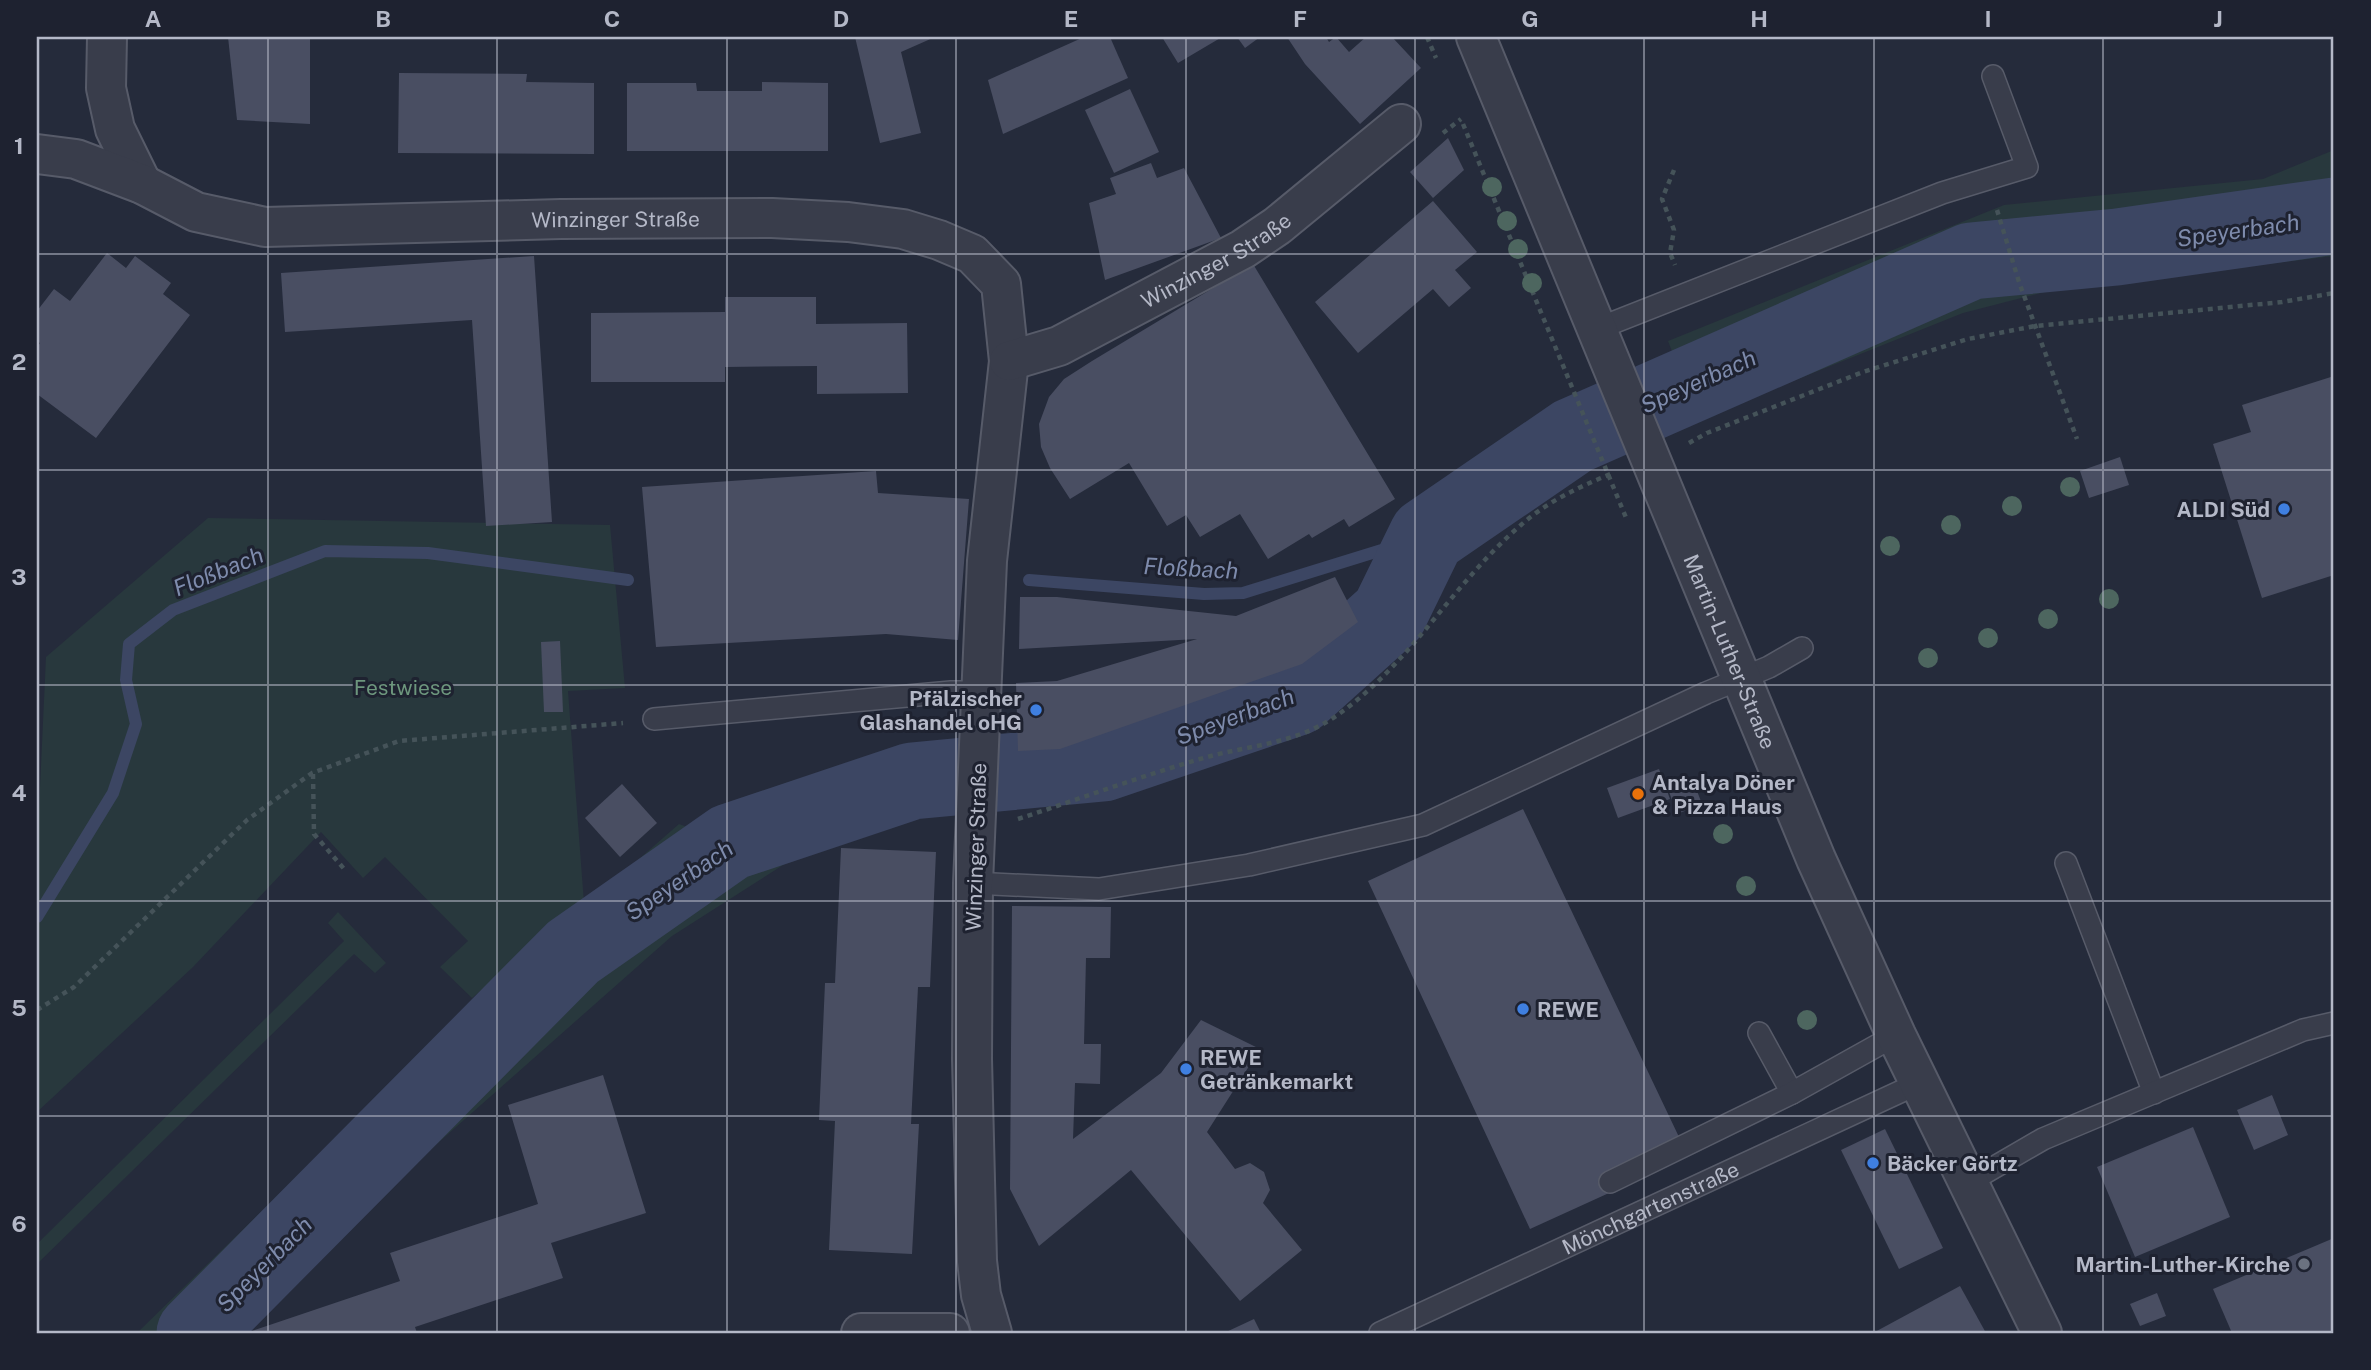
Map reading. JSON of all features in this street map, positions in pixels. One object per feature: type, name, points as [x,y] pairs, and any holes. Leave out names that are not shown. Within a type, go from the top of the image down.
[{"type":"street","points":[[107,37],[106,88],[115,129],[142,184]]},
{"type":"street","name":"Martin-Luther-Straße","points":[[1476,37],[1816,859],[1896,1035],[2042,1333]]},
{"type":"street","name":"Winzinger Straße","points":[[1009,361],[1059,346],[1243,249],[1418,131]]},
{"type":"street","name":"Winzinger Straße","points":[[37,154],[76,159],[142,184],[195,212],[265,227],[561,219],[772,218],[848,222],[903,229],[972,254],[1001,284],[1009,361],[987,561],[973,883],[972,1059],[976,1261],[981,1295],[992,1333]]},
{"type":"street","points":[[861,1333],[950,1333]]},
{"type":"lane","points":[[1597,329],[1942,192],[2027,167],[1993,76]]},
{"type":"lane","points":[[973,883],[1099,889],[1249,865],[1423,825],[1802,648]]},
{"type":"lane","points":[[654,719],[951,692],[982,692]]},
{"type":"lane","points":[[2066,863],[2154,1093]]},
{"type":"lane","points":[[1969,1182],[2043,1139],[2303,1030],[2334,1023]]},
{"type":"lane","points":[[1759,1033],[1791,1093]]},
{"type":"lane","points":[[1611,1182],[1791,1093],[1896,1035]]},
{"type":"lane","name":"Mönchgartenstraße","points":[[1380,1333],[1919,1083]]},
{"type":"path","points":[[1427,37],[1437,60]]},
{"type":"path","points":[[1457,107],[1607,475]]},
{"type":"path","points":[[1418,131],[1461,119]]},
{"type":"path","points":[[1674,170],[1662,199],[1674,230],[1670,253],[1687,293]]},
{"type":"path","points":[[2000,222],[2019,282],[2077,439]]},
{"type":"path","points":[[976,830],[997,826],[1203,758],[1305,735],[1356,701],[1409,648],[1475,569],[1521,525],[1552,501],[1607,475],[1644,446],[1968,339],[2035,326],[2282,302],[2334,293]]},
{"type":"path","points":[[37,1010],[74,987],[247,820],[312,773],[409,740],[654,719]]},
{"type":"path","points":[[312,773],[314,834],[345,870]]},
{"type":"green space","points":[[2334,150],[2334,256],[2053,290],[1963,313],[1698,419],[1668,341],[2004,205],[2263,179]]},
{"type":"green space","name":"Festwiese","points":[[208,518],[610,525],[625,688],[568,691],[584,903],[472,998],[440,967],[468,941],[385,857],[363,878],[321,832],[193,967],[37,1112],[37,853],[46,657]]},
{"type":"green space","points":[[927,790],[932,812],[808,849],[672,936],[223,1333],[137,1333],[478,1000],[679,824],[743,847]]},
{"type":"green space","points":[[338,912],[386,963],[375,973],[354,954],[37,1264],[37,1244],[344,941],[328,923]]},
{"type":"building","points":[[228,37],[310,37],[310,124],[237,120]]},
{"type":"building","points":[[855,37],[935,37],[901,52],[921,133],[880,143]]},
{"type":"building","points":[[1084,37],[1110,37],[1128,78],[1003,134],[988,80]]},
{"type":"building","points":[[1162,37],[1222,37],[1178,63]]},
{"type":"building","points":[[1237,37],[1260,37],[1245,48]]},
{"type":"building","points":[[1287,37],[1326,37],[1329,42],[1336,37],[1349,52],[1366,37],[1392,37],[1421,68],[1360,124],[1305,64]]},
{"type":"building","points":[[399,73],[527,74],[526,82],[594,83],[594,154],[398,153]]},
{"type":"building","points":[[762,82],[828,83],[828,151],[627,151],[627,83],[696,83],[697,91],[762,91]]},
{"type":"building","points":[[1130,89],[1159,152],[1114,173],[1085,110]]},
{"type":"building","points":[[1448,138],[1464,170],[1433,198],[1410,172]]},
{"type":"building","points":[[1151,163],[1157,178],[1184,168],[1221,238],[1105,280],[1089,203],[1116,194],[1110,178]]},
{"type":"building","points":[[1433,201],[1477,252],[1455,270],[1471,288],[1449,307],[1433,289],[1358,353],[1315,302]]},
{"type":"building","points":[[107,253],[126,268],[135,256],[171,283],[163,294],[190,315],[96,438],[37,394],[37,348],[40,343],[37,341],[37,311],[54,289],[70,301]]},
{"type":"building","points":[[534,256],[552,522],[486,526],[472,320],[285,332],[281,273]]},
{"type":"building","points":[[1253,264],[1395,499],[1349,527],[1344,519],[1312,538],[1309,534],[1268,559],[1240,514],[1200,537],[1186,515],[1167,526],[1129,463],[1070,499],[1050,468],[1041,447],[1039,424],[1049,397],[1064,379]]},
{"type":"building","points":[[725,297],[816,297],[816,324],[907,323],[908,393],[817,394],[817,366],[725,367],[725,382],[591,382],[591,313],[725,312]]},
{"type":"building","name":"ALDI Süd","points":[[2334,376],[2334,575],[2262,598],[2213,444],[2251,432],[2242,405]]},
{"type":"building","points":[[2120,457],[2129,485],[2089,498],[2080,471]]},
{"type":"building","points":[[876,471],[878,493],[969,499],[958,640],[886,634],[656,647],[642,487]]},
{"type":"building","points":[[1335,577],[1358,622],[1302,664],[1060,749],[1018,751],[1016,683],[1057,681],[1197,639],[1019,649],[1020,597],[1057,597],[1236,616]]},
{"type":"building","points":[[560,641],[563,712],[544,712],[541,642]]},
{"type":"building","name":"Antalya Döner & Pizza Haus","points":[[1659,769],[1670,799],[1618,818],[1607,788]]},
{"type":"building","points":[[1692,778],[1702,804],[1677,814],[1667,786]]},
{"type":"building","points":[[622,784],[657,823],[620,857],[585,818]]},
{"type":"building","name":"REWE","points":[[1523,809],[1679,1137],[1602,1176],[1609,1193],[1530,1229],[1368,881]]},
{"type":"building","points":[[841,848],[936,852],[930,987],[918,987],[911,1124],[919,1124],[912,1254],[829,1250],[835,1121],[819,1120],[825,983],[835,983]]},
{"type":"building","points":[[1012,906],[1111,907],[1110,958],[1086,958],[1084,1044],[1101,1044],[1100,1084],[1075,1083],[1073,1139],[1161,1073],[1201,1020],[1260,1049],[1207,1132],[1235,1169],[1250,1163],[1264,1172],[1270,1190],[1263,1203],[1302,1250],[1240,1301],[1131,1170],[1039,1246],[1010,1189]]},
{"type":"building","points":[[603,1075],[646,1213],[551,1243],[563,1278],[415,1327],[417,1333],[252,1333],[400,1281],[390,1253],[538,1204],[508,1105]]},
{"type":"building","points":[[2272,1095],[2288,1135],[2254,1150],[2237,1110]]},
{"type":"building","points":[[2193,1127],[2230,1217],[2135,1257],[2097,1167]]},
{"type":"building","points":[[1885,1129],[1943,1248],[1899,1269],[1841,1150]]},
{"type":"building","name":"Martin-Luther-Kirche","points":[[2334,1238],[2334,1333],[2232,1333],[2213,1289]]},
{"type":"building","points":[[1960,1286],[1986,1333],[1873,1333]]},
{"type":"building","points":[[2157,1293],[2166,1316],[2140,1326],[2130,1304]]},
{"type":"building","points":[[1254,1319],[1261,1333],[1224,1333]]},
{"type":"waterway","name":"Speyerbach","points":[[195,1333],[573,952],[730,842],[912,781],[1103,763],[1297,697],[1389,614],[1427,536],[1573,436],[1971,261],[2117,247],[2334,216]]},
{"type":"waterway","name":"Floßbach","points":[[1029,580],[1204,594],[1243,593],[1427,536]]},
{"type":"waterway","name":"Floßbach","points":[[37,917],[113,793],[136,724],[126,680],[129,644],[173,610],[325,551],[428,553],[628,580]]},
{"type":"place","name":"ALDI Süd","points":[[2284,509]]},
{"type":"place","name":"Pfälzischer Glashandel oHG","points":[[1036,710]]},
{"type":"place","name":"Antalya Döner & Pizza Haus","points":[[1638,794]]},
{"type":"place","name":"REWE","points":[[1523,1009]]},
{"type":"place","name":"REWE Getränkemarkt","points":[[1186,1069]]},
{"type":"place","name":"Bäcker Görtz","points":[[1873,1163]]},
{"type":"place","name":"Martin-Luther-Kirche","points":[[2304,1264]]}]
